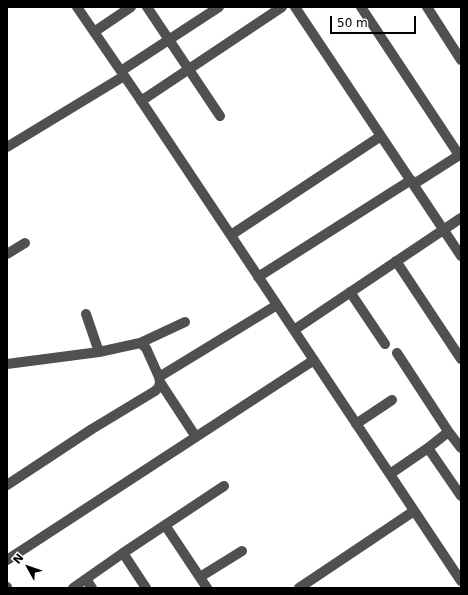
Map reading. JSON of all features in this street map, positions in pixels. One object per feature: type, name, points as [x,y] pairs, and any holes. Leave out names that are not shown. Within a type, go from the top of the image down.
[{"type":"street","points":[[77,7],[231,235],[414,511],[457,567],[461,581]]},
{"type":"street","points":[[94,32],[131,7]]},
{"type":"street","points":[[147,7],[220,116]]},
{"type":"street","points":[[8,145],[123,74],[169,40],[219,7]]},
{"type":"street","points":[[141,101],[282,7]]},
{"type":"street","points":[[295,7],[461,256]]},
{"type":"street","points":[[258,277],[460,154],[361,7]]},
{"type":"street","points":[[427,7],[461,60]]},
{"type":"street","points":[[231,235],[381,136]]},
{"type":"street","points":[[294,330],[461,218]]},
{"type":"street","points":[[7,254],[25,242]]},
{"type":"street","points":[[396,261],[461,359]]},
{"type":"street","points":[[350,292],[385,344]]},
{"type":"street","points":[[159,380],[277,305]]},
{"type":"street","points":[[86,314],[99,352]]},
{"type":"street","points":[[7,364],[99,352],[140,343],[185,322]]},
{"type":"street","points":[[140,343],[146,348],[159,380],[196,437]]},
{"type":"street","points":[[397,353],[448,431],[461,448]]},
{"type":"street","points":[[7,560],[314,360]]},
{"type":"street","points":[[7,485],[92,429],[154,391],[159,387],[159,380]]},
{"type":"street","points":[[356,424],[392,400]]},
{"type":"street","points":[[390,474],[447,434],[448,431]]},
{"type":"street","points":[[428,448],[461,496]]},
{"type":"street","points":[[73,588],[224,486]]},
{"type":"street","points":[[299,588],[414,511]]},
{"type":"street","points":[[165,526],[207,588]]},
{"type":"street","points":[[200,577],[242,551]]},
{"type":"street","points":[[123,553],[146,588]]},
{"type":"street","points":[[86,579],[92,588]]}]
